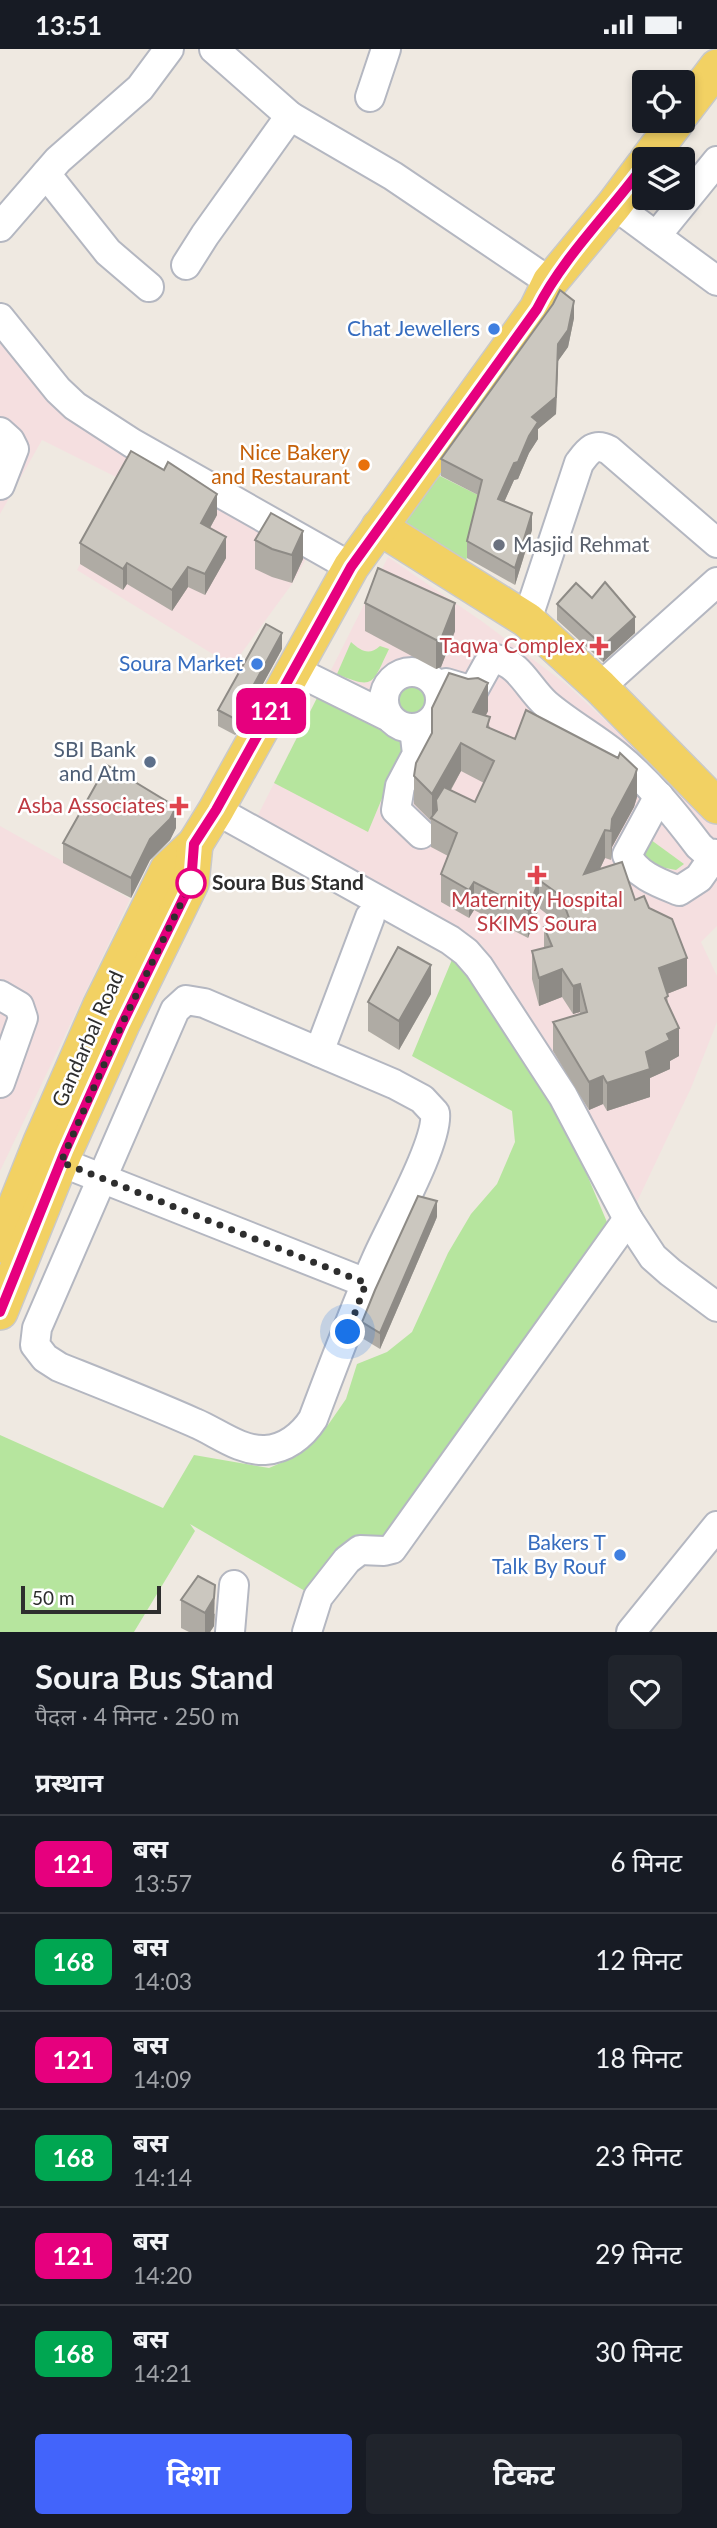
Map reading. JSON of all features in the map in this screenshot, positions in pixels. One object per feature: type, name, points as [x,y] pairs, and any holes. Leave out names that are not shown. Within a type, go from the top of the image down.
[{"type":"main road","points":[[695,96],[717,67]]},
{"type":"main road","points":[[657,147],[668,133]]},
{"type":"main road","name":"Gandarbal Road","points":[[0,1245],[122,1024],[191,883],[194,844],[216,810],[351,567],[537,309],[550,282],[632,181]]},
{"type":"main road","points":[[379,527],[527,620],[600,687],[717,807]]},
{"type":"main road","name":"Gandarbal Road","points":[[0,1312],[49,1157]]},
{"type":"street","points":[[0,227],[46,174],[87,133],[140,88],[169,49]]},
{"type":"street","points":[[214,49],[290,116],[393,176],[550,282]]},
{"type":"street","points":[[370,97],[386,49]]},
{"type":"street","points":[[186,265],[290,116]]},
{"type":"street","points":[[656,236],[717,161]]},
{"type":"street","points":[[46,174],[108,252],[149,287]]},
{"type":"street","points":[[614,205],[717,281]]},
{"type":"street","points":[[0,318],[58,390],[75,406],[108,429],[351,567]]},
{"type":"street","points":[[0,432],[14,449],[0,485]]},
{"type":"street","points":[[527,620],[579,463],[593,447],[601,446],[609,450],[717,543]]},
{"type":"street","points":[[600,687],[717,582]]},
{"type":"street","points":[[437,686],[446,683],[472,691],[488,664],[496,659],[506,661],[519,672],[545,703],[577,729],[615,754],[659,796],[699,846],[707,853],[716,854],[699,878],[679,891],[652,879],[631,864],[627,855],[659,796]]},
{"type":"street","points":[[293,670],[402,723],[423,726],[437,714],[440,705],[437,686],[423,674],[404,672],[396,676],[385,691],[383,700],[402,723],[417,754],[400,786],[397,810],[421,834]]},
{"type":"street","points":[[216,810],[450,940],[466,952],[479,967],[564,1096],[628,1219],[653,1257],[670,1272],[714,1299]]},
{"type":"street","points":[[320,1052],[370,917]]},
{"type":"street","points":[[0,995],[19,1006],[23,1018],[0,1083]]},
{"type":"street","points":[[187,1000],[204,1003],[320,1052],[422,1099],[435,1114],[435,1129],[366,1283],[307,1429],[277,1448],[254,1449],[238,1445],[198,1424],[59,1367],[45,1358],[35,1345],[37,1328],[175,1010],[181,1003],[187,1000]]},
{"type":"street","points":[[49,1157],[366,1283]]},
{"type":"street","points":[[307,1632],[318,1597],[347,1560],[360,1550],[384,1552],[392,1549],[628,1219]]},
{"type":"street","points":[[631,1632],[717,1526]]},
{"type":"street","points":[[230,1632],[234,1585]]},
{"type":"shaded area","points":[[0,343],[18,362],[311,550],[292,584],[232,666],[77,570],[124,481],[42,440],[0,514]]},
{"type":"shaded area","name":"Maternity Hospital SKIMS Soura","points":[[388,557],[483,622],[566,684],[717,824],[717,926],[701,942],[717,976],[717,1022],[691,1088],[635,1206],[532,1023],[482,945],[256,819]]},
{"type":"shaded area","points":[[0,826],[130,899],[0,1171]]},
{"type":"green space","points":[[440,476],[482,497],[466,561],[399,524]]},
{"type":"green space","points":[[351,642],[365,651],[372,651],[380,646],[389,649],[371,681],[359,682],[337,674]]},
{"type":"green space","points":[[411,678],[426,684],[432,699],[426,714],[411,720],[396,714],[390,699],[396,684]]},
{"type":"green space","points":[[320,692],[408,736],[368,832],[274,783]]},
{"type":"green space","points":[[647,837],[684,864],[676,870],[655,866],[636,851]]},
{"type":"green space","points":[[456,950],[561,1113],[612,1234],[378,1542],[315,1579],[305,1591],[190,1524],[195,1531],[134,1632],[0,1632],[0,1435],[163,1508],[194,1455],[269,1468],[297,1456],[328,1425],[346,1399],[357,1364],[387,1352],[412,1332],[448,1253],[471,1214],[497,1184],[515,1142],[512,1111],[412,1056]]},
{"type":"building","points":[[560,290],[574,301],[568,330],[558,344],[556,397],[532,417],[538,422],[518,462],[514,463],[498,499],[532,513],[515,568],[467,541],[482,480],[441,459],[553,304]]},
{"type":"building","points":[[131,451],[164,470],[168,462],[217,494],[201,523],[226,537],[205,574],[188,567],[172,590],[127,563],[123,569],[80,543]]},
{"type":"building","points":[[271,513],[303,531],[292,555],[255,540]]},
{"type":"building","points":[[378,568],[455,603],[441,639],[436,640],[365,603]]},
{"type":"building","points":[[605,582],[635,617],[603,646],[557,604],[576,583],[592,598]]},
{"type":"building","points":[[266,624],[282,633],[235,719],[218,710]]},
{"type":"building","points":[[449,673],[468,679],[478,678],[488,683],[473,712],[490,717],[487,727],[515,739],[526,710],[618,758],[620,753],[637,769],[612,819],[611,831],[605,830],[584,874],[622,862],[635,900],[644,896],[649,908],[672,919],[687,958],[659,968],[668,996],[665,998],[679,1028],[667,1034],[670,1040],[646,1052],[650,1069],[607,1083],[603,1076],[589,1082],[553,1022],[587,1012],[580,984],[573,986],[562,969],[539,978],[532,951],[552,946],[544,927],[569,918],[561,896],[539,880],[528,910],[474,882],[469,890],[441,874],[457,833],[431,818],[437,810],[436,800],[444,787],[475,802],[494,761],[461,743],[432,794],[414,776],[416,763],[432,733],[432,708]]},
{"type":"building","points":[[107,765],[176,807],[170,819],[150,839],[131,878],[63,843]]},
{"type":"building","points":[[398,947],[431,965],[399,1021],[368,1002]]},
{"type":"building","points":[[418,1196],[437,1201],[380,1333],[362,1322]]},
{"type":"building","points":[[198,1576],[215,1585],[214,1598],[205,1613],[181,1600]]},
{"type":"bus line","name":"121","points":[[0,1312],[65,1151],[122,1024],[191,883],[194,844],[216,810],[351,567],[537,309],[550,282],[632,181]]},
{"type":"place","name":"Chat Jewellers","points":[[494,329]]},
{"type":"place","name":"Nice Bakery and Restaurant","points":[[364,465]]},
{"type":"place","name":"Masjid Rehmat","points":[[499,545]]},
{"type":"place","name":"Taqwa Complex","points":[[599,646]]},
{"type":"place","name":"Soura Market","points":[[257,664]]},
{"type":"place","name":"SBI Bank and Atm","points":[[150,762]]},
{"type":"place","name":"Asba Associates","points":[[179,806]]},
{"type":"place","name":"Maternity Hospital SKIMS Soura","points":[[537,875]]},
{"type":"place","name":"Soura Bus Stand","points":[[191,883]]},
{"type":"place","name":"Bakers T Talk By Rouf","points":[[620,1555]]},
{"type":"route","points":[[191,883],[122,1024],[61,1162],[366,1283],[348,1332]]}]
